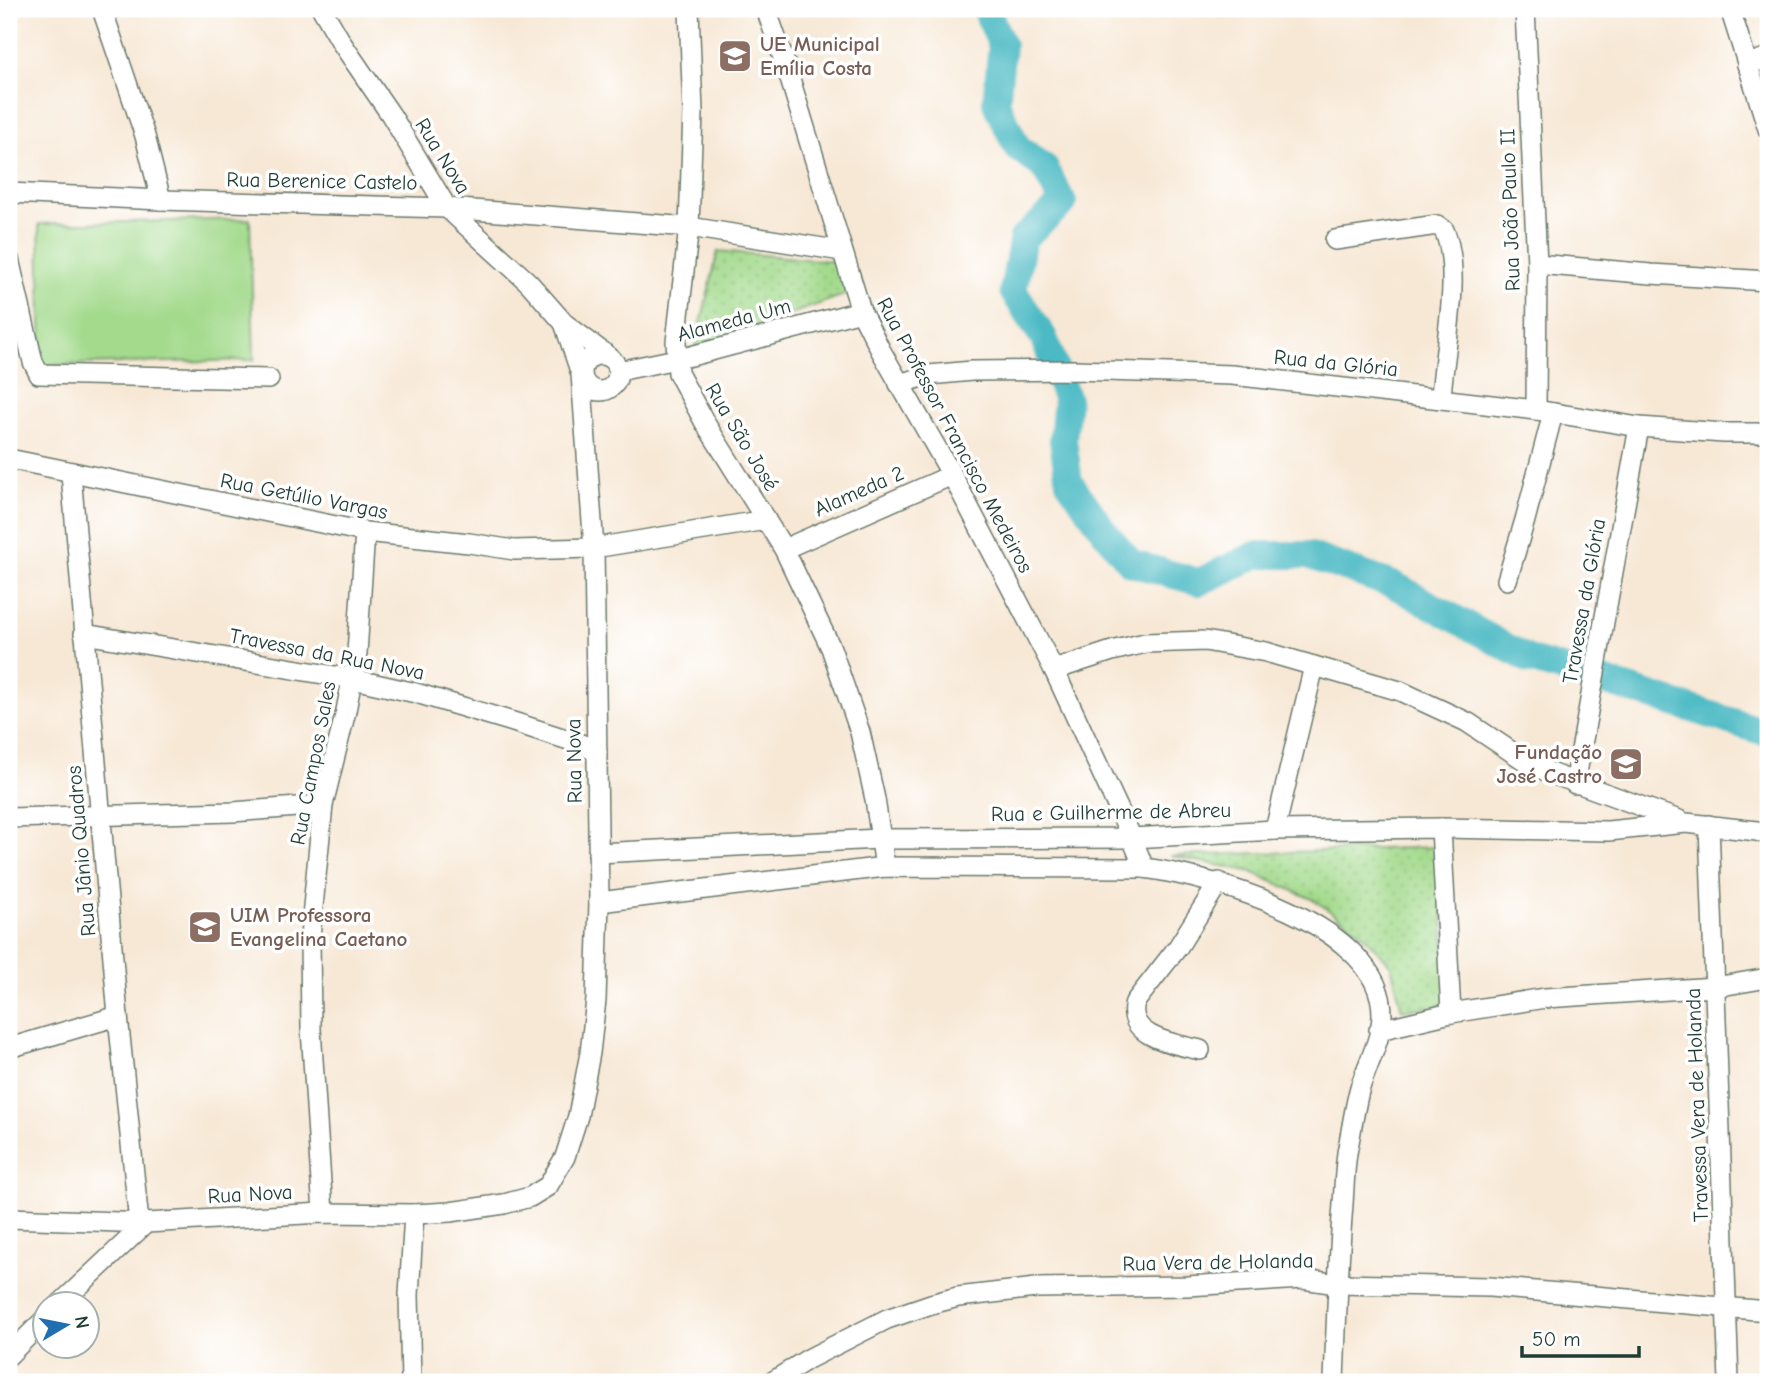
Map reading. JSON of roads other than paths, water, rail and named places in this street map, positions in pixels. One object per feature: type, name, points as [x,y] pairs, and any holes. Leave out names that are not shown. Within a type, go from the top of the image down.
[{"type":"street","points":[[102,9],[145,136],[161,200]]},
{"type":"street","name":"Rua Nova","points":[[9,1218],[143,1223],[323,1213],[450,1212],[530,1197],[548,1186],[572,1140],[590,1053],[596,1000],[599,902],[594,548],[580,374],[564,323],[530,283],[447,208],[322,9]]},
{"type":"street","name":"Rua São José","points":[[690,9],[693,112],[689,228],[676,359],[678,373],[784,549],[812,604],[848,693],[868,765],[885,867]]},
{"type":"street","name":"Rua Professor Francisco Medeiros","points":[[766,9],[861,311],[899,384],[952,475],[1054,670],[1144,868]]},
{"type":"street","name":"Rua João Paulo II","points":[[1507,580],[1525,520],[1544,412],[1525,9]]},
{"type":"street","points":[[1730,9],[1768,129]]},
{"type":"street","points":[[1747,65],[1768,57]]},
{"type":"street","name":"Rua Berenice Castelo","points":[[9,193],[447,208],[689,228],[842,251]]},
{"type":"street","points":[[1335,240],[1437,225],[1444,230],[1450,251],[1451,273],[1441,398]]},
{"type":"street","points":[[9,259],[33,362],[39,374],[269,379]]},
{"type":"street","points":[[1537,264],[1768,281]]},
{"type":"street","name":"Alameda Um","points":[[613,363],[676,359],[861,311]]},
{"type":"street","points":[[564,323],[613,363],[616,382],[583,409]]},
{"type":"street","points":[[607,390],[595,391],[580,374],[586,361],[596,355],[613,363]]},
{"type":"street","name":"Rua da Glória","points":[[899,384],[948,372],[1075,370],[1232,375],[1441,398],[1639,427],[1768,433]]},
{"type":"street","name":"Travessa da Glória","points":[[1575,784],[1639,427]]},
{"type":"street","name":"Rua Getúlio Vargas","points":[[9,459],[365,533],[514,550],[594,548]]},
{"type":"street","name":"Rua Jânio Quadros","points":[[71,474],[118,1016],[143,1223]]},
{"type":"street","name":"Alameda 2","points":[[784,549],[952,475]]},
{"type":"street","points":[[594,548],[766,520]]},
{"type":"street","name":"Rua Campos Sales","points":[[323,1213],[311,1029],[310,950],[323,805],[353,679],[365,533]]},
{"type":"street","name":"Travessa da Rua Nova","points":[[84,634],[353,679],[513,722],[581,744],[597,752]]},
{"type":"street","points":[[1054,670],[1145,643],[1206,641],[1234,646],[1400,691],[1441,708],[1531,764],[1575,784],[1686,823],[1757,831],[1768,835]]},
{"type":"street","points":[[1275,830],[1314,666]]},
{"type":"street","points":[[9,818],[233,812],[323,805]]},
{"type":"street","name":"Rua e Guilherme de Abreu","points":[[598,853],[879,839],[1132,838],[1275,830],[1441,828],[1608,831],[1686,823]]},
{"type":"street","name":"Travessa Vera de Holanda","points":[[1709,825],[1729,1382]]},
{"type":"street","points":[[1441,828],[1451,1013]]},
{"type":"street","points":[[599,902],[885,867],[1144,868],[1219,882],[1290,910],[1324,931],[1353,954],[1376,983],[1382,1017],[1359,1091],[1347,1157],[1337,1284],[1334,1382]]},
{"type":"street","points":[[1200,1050],[1146,1033],[1133,1010],[1135,1002],[1178,947],[1219,882]]},
{"type":"street","points":[[1379,1030],[1451,1013],[1545,998],[1716,988],[1768,978]]},
{"type":"street","points":[[9,1048],[118,1016]]},
{"type":"street","points":[[411,1382],[408,1308],[414,1214]]},
{"type":"street","points":[[74,1290],[143,1223]]},
{"type":"street","name":"Rua Vera de Holanda","points":[[772,1382],[808,1359],[887,1319],[931,1304],[990,1292],[1048,1288],[1187,1286],[1303,1279],[1337,1284],[1490,1287],[1768,1311]]},
{"type":"street","points":[[9,1355],[32,1332]]},
{"type":"waterway","points":[[986,9],[1002,45],[996,103],[1017,147],[1044,167],[1063,203],[1023,238],[1013,291],[1044,338],[1067,400],[1063,440],[1069,482],[1131,563],[1199,582],[1256,555],[1308,555],[1396,586],[1530,660],[1768,733]]},
{"type":"place","name":"UE Municipal Emília Costa","points":[[735,56]]},
{"type":"place","name":"Fundação José Castro","points":[[1626,764]]},
{"type":"place","name":"UIM Professora Evangelina Caetano","points":[[205,927]]}]
